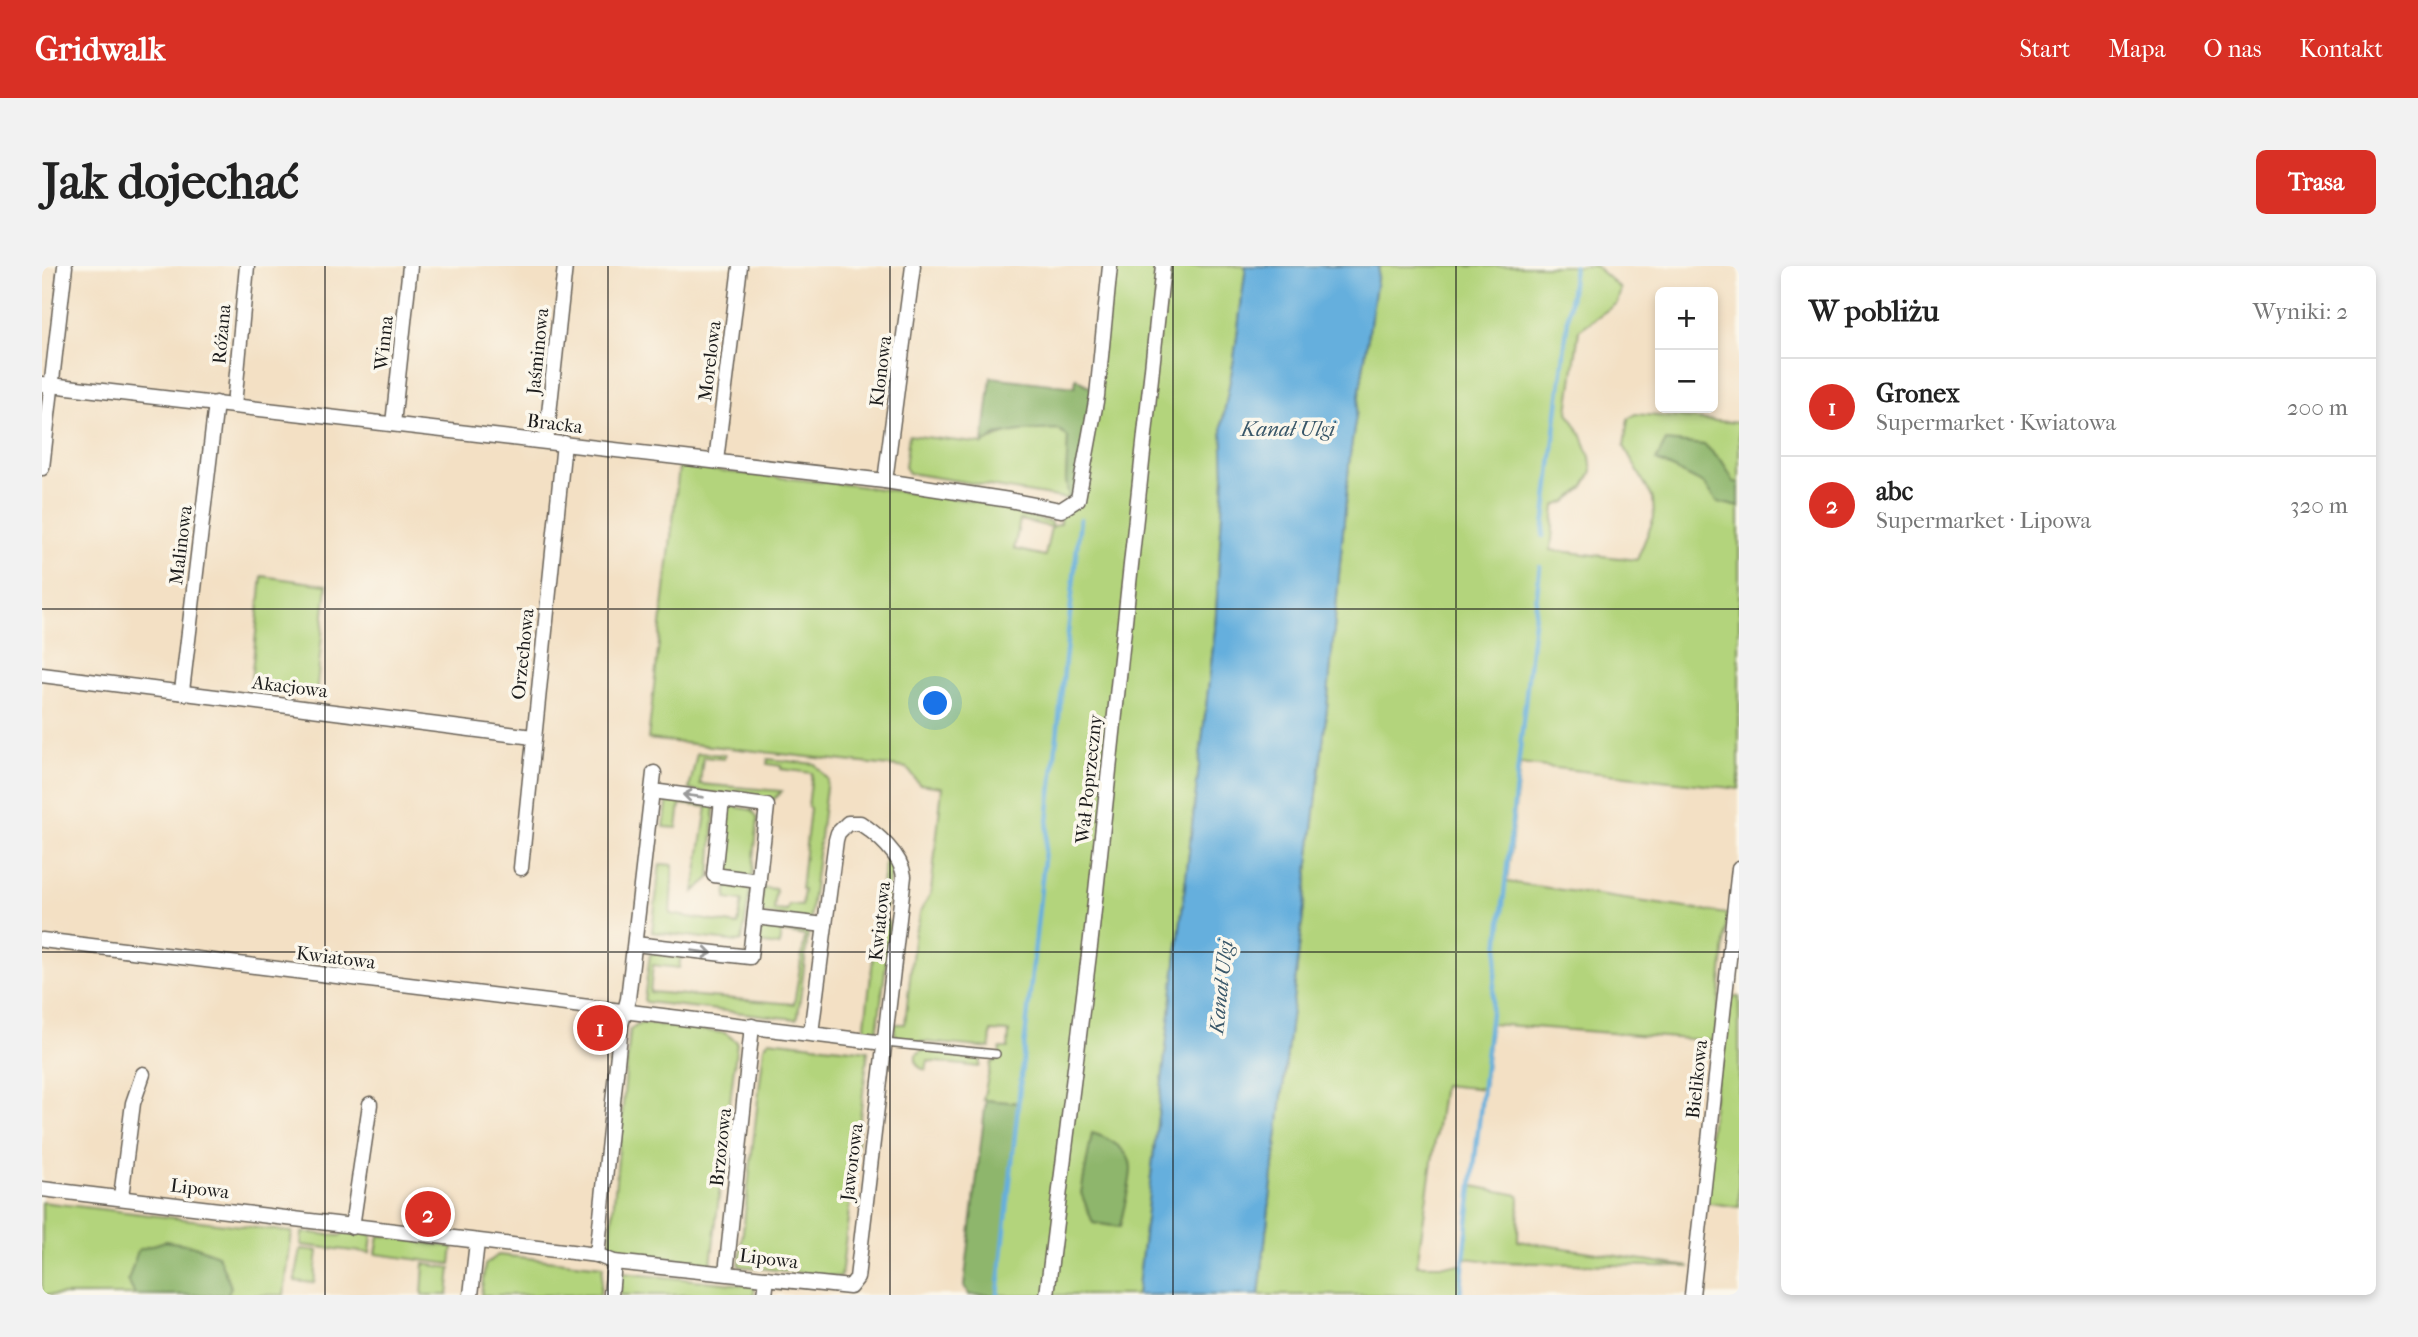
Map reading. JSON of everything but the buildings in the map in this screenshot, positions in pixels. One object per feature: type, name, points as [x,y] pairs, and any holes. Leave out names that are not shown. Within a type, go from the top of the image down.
[{"type":"street","points":[[42,468],[47,384],[65,266]]},
{"type":"street","name":"Różana","points":[[234,405],[247,266]]},
{"type":"street","name":"Winna","points":[[393,424],[410,266]]},
{"type":"street","name":"Jaśminowa","points":[[546,441],[565,266]]},
{"type":"street","name":"Morelowa","points":[[716,461],[740,266]]},
{"type":"street","name":"Klonowa","points":[[885,481],[913,266]]},
{"type":"street","name":"Bracka","points":[[47,384],[885,481],[1009,499],[1061,510],[1078,499],[1097,396],[1110,266]]},
{"type":"street","name":"Wał Poprzeczny","points":[[1047,1295],[1092,924],[1163,266]]},
{"type":"street","name":"Malinowa","points":[[182,691],[216,404]]},
{"type":"street","name":"Orzechowa","points":[[521,868],[564,443]]},
{"type":"street","name":"Akacjowa","points":[[42,675],[533,737]]},
{"type":"street","points":[[597,1255],[621,1026],[635,944],[654,773]]},
{"type":"street","points":[[635,944],[750,957],[759,881],[767,806],[652,791]]},
{"type":"street","points":[[722,800],[714,875],[759,881]]},
{"type":"street","name":"Kwiatowa","points":[[42,940],[884,1042],[904,876],[903,870],[884,843],[860,823],[848,823],[838,833],[811,1033]]},
{"type":"street","name":"Bielikowa","points":[[1692,1295],[1739,868]]},
{"type":"street","points":[[755,917],[825,925]]},
{"type":"street","name":"Brzozowa","points":[[726,1273],[752,1026]]},
{"type":"street","name":"Jaworowa","points":[[852,1285],[857,1278],[884,1042]]},
{"type":"street","points":[[121,1198],[133,1103],[143,1074]]},
{"type":"street","points":[[352,1227],[370,1104]]},
{"type":"street","name":"Lipowa","points":[[42,1189],[597,1255],[614,1262],[846,1287],[852,1285]]},
{"type":"street","points":[[471,1295],[477,1242]]},
{"type":"street","points":[[611,1295],[614,1262]]},
{"type":"street","points":[[765,1295],[767,1278]]},
{"type":"lane","points":[[884,1042],[996,1054]]},
{"type":"green space","points":[[1110,266],[1246,266],[1234,359],[1222,424],[1224,477],[1215,630],[1137,1295],[998,1295],[1018,1103],[983,1100],[991,1063],[999,1059],[1000,1048],[1008,1048],[1009,1032],[991,1031],[990,1048],[904,1040],[895,1034],[894,1024],[905,1024],[915,931],[931,892],[942,787],[919,784],[907,768],[648,739],[679,467],[997,504],[1005,509],[1015,510],[1017,514],[1051,522],[1051,527],[1060,524],[1061,510],[1078,499]],"holes":[[[1020,520],[1051,527],[1045,556],[1014,549]]]},
{"type":"green space","points":[[1379,266],[1595,266],[1621,289],[1617,303],[1579,330],[1568,412],[1582,436],[1592,472],[1583,488],[1566,502],[1555,506],[1551,550],[1637,560],[1654,518],[1653,499],[1624,446],[1628,419],[1635,414],[1739,423],[1739,789],[1520,764],[1507,882],[1728,914],[1715,1041],[1491,1024],[1484,1089],[1443,1085],[1417,1265],[1464,1265],[1460,1295],[1259,1295],[1327,708],[1350,455]]},
{"type":"green space","points":[[991,377],[1075,387],[1076,378],[1093,389],[1074,499],[1069,499],[1066,480],[1068,437],[1058,429],[996,435],[983,444]]},
{"type":"green space","points":[[1058,429],[1068,437],[1066,480],[1069,499],[909,473],[905,467],[909,435],[983,444],[1009,433]]},
{"type":"green space","points":[[1666,441],[1705,445],[1724,464],[1734,482],[1739,483],[1739,507],[1718,502],[1704,484],[1656,460]]},
{"type":"green space","points":[[262,576],[327,585],[316,696],[250,690]]},
{"type":"green space","points":[[697,753],[725,755],[724,759],[703,757],[700,784],[782,791],[773,800],[689,790]]},
{"type":"green space","points":[[768,759],[815,764],[827,779],[810,920],[760,913],[763,888],[776,889],[774,910],[787,911],[789,905],[802,906],[804,889],[801,889],[812,773],[781,769],[781,766],[767,764]]},
{"type":"green space","points":[[668,797],[715,802],[710,878],[694,892],[707,807],[680,804],[677,828],[664,827]]},
{"type":"green space","points":[[726,805],[752,810],[758,818],[752,878],[718,872]]},
{"type":"green space","points":[[886,853],[899,877],[890,876],[884,917],[889,923],[890,935],[877,1031],[866,1030],[865,1024]]},
{"type":"green space","points":[[660,864],[673,865],[670,914],[738,925],[742,901],[726,899],[728,881],[751,884],[742,941],[652,932]]},
{"type":"green space","points":[[809,927],[796,1019],[644,1000],[650,954],[653,953],[681,955],[679,968],[653,965],[650,992],[794,1004],[805,936],[781,932],[779,946],[756,943],[758,928],[805,933]]},
{"type":"green space","points":[[1725,995],[1739,997],[1739,1207],[1702,1202]]},
{"type":"green space","points":[[641,1023],[725,1033],[737,1042],[711,1264],[615,1250],[610,1244],[630,1030]]},
{"type":"green space","points":[[769,1040],[868,1051],[841,1277],[739,1266],[764,1047]]},
{"type":"green space","points":[[922,1050],[976,1057],[980,1060],[980,1065],[928,1061],[926,1070],[919,1067],[916,1061],[916,1055]]},
{"type":"green space","points":[[986,1100],[1019,1103],[998,1295],[969,1295],[964,1286]]},
{"type":"green space","points":[[1092,1133],[1117,1145],[1130,1161],[1130,1182],[1120,1227],[1093,1223],[1081,1193]]},
{"type":"green space","points":[[1473,1186],[1519,1195],[1518,1241],[1690,1267],[1498,1262],[1465,1258]]},
{"type":"green space","points":[[42,1202],[292,1232],[284,1295],[42,1295]]},
{"type":"green space","points":[[348,1231],[372,1234],[370,1253],[301,1245],[302,1232],[340,1236]]},
{"type":"green space","points":[[379,1235],[453,1247],[451,1264],[376,1254]]},
{"type":"green space","points":[[165,1241],[192,1245],[218,1255],[231,1287],[227,1295],[135,1295],[128,1281],[138,1250]]},
{"type":"green space","points":[[301,1249],[318,1251],[314,1283],[295,1281]]},
{"type":"green space","points":[[498,1255],[603,1266],[600,1295],[481,1295],[485,1265]]},
{"type":"green space","points":[[424,1264],[451,1268],[448,1295],[422,1295]]},
{"type":"green space","points":[[622,1273],[755,1286],[754,1295],[620,1295]]},
{"type":"water","name":"Kanał Ulgi","points":[[1246,266],[1379,266],[1350,455],[1327,708],[1259,1295],[1137,1295],[1215,630],[1224,477],[1222,424],[1234,359]]},
{"type":"waterway","points":[[1543,536],[1574,266]]},
{"type":"waterway","points":[[998,1295],[1080,519]]},
{"type":"waterway","points":[[1460,1295],[1540,567]]},
{"type":"place","name":"Gronex","points":[[600,1028]]},
{"type":"place","name":"abc","points":[[428,1214]]}]
